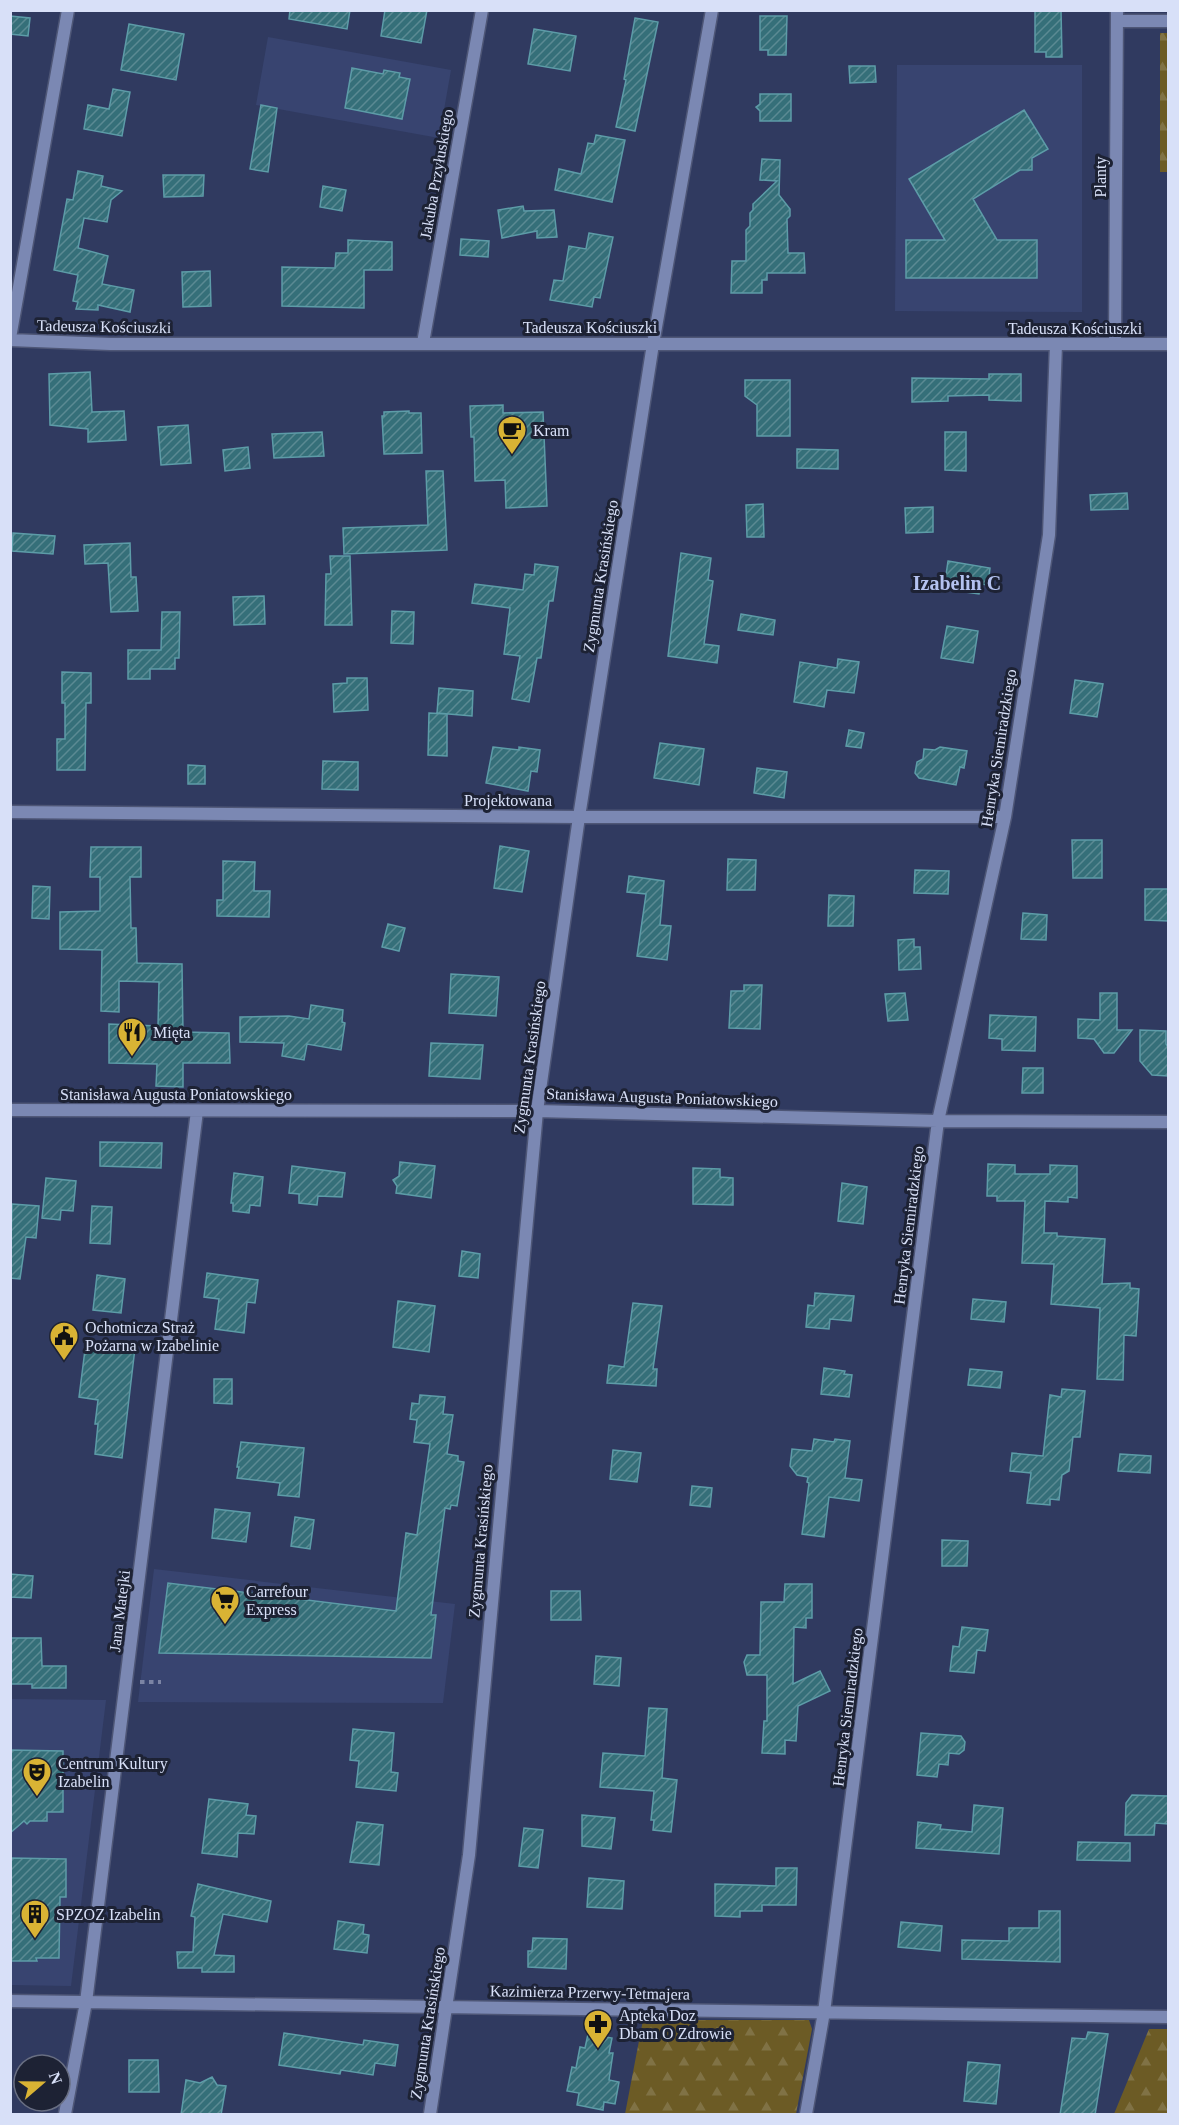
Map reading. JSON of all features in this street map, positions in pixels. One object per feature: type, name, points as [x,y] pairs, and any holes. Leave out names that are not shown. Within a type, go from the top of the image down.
[{"type":"street","points":[[10,339],[69,10]]},
{"type":"street","name":"Jakuba Przyłuskiego","points":[[423,343],[482,10]]},
{"type":"street","name":"Zygmunta Krasińskiego","points":[[430,2115],[469,1855],[537,1111],[579,817],[653,344],[712,10]]},
{"type":"street","points":[[1118,16],[1168,21]]},
{"type":"street","name":"Planty","points":[[1115,344],[1118,16]]},
{"type":"street","name":"Tadeusza Kościuszki","points":[[10,339],[110,344],[1168,344]]},
{"type":"street","name":"Henryka Siemiradzkiego","points":[[807,2115],[824,2012],[938,1122],[1005,817],[1049,535],[1056,344]]},
{"type":"street","name":"Projektowana","points":[[10,812],[579,817],[1005,817]]},
{"type":"street","name":"Stanisława Augusta Poniatowskiego","points":[[10,1110],[537,1111],[938,1122],[1168,1122]]},
{"type":"street","name":"Jana Matejki","points":[[65,2115],[86,2002],[198,1111]]},
{"type":"street","name":"Kazimierza Przerwy-Tetmajera","points":[[10,2001],[1168,2017]]},
{"type":"shaded area","points":[[268,37],[451,70],[439,138],[256,105]]},
{"type":"shaded area","points":[[897,65],[1082,65],[1082,312],[895,311]]},
{"type":"shaded area","points":[[154,1569],[455,1604],[443,1703],[138,1702]]},
{"type":"shaded area","points":[[11,1699],[106,1700],[71,1986],[11,1985]]},
{"type":"green space","points":[[1160,33],[1168,33],[1168,172],[1160,172]]},
{"type":"green space","points":[[643,2020],[809,2020],[812,2029],[796,2114],[625,2114]]},
{"type":"green space","points":[[1149,2029],[1168,2029],[1168,2114],[1114,2114]]},
{"type":"building","points":[[290,10],[350,10],[347,29],[289,19]]},
{"type":"building","points":[[385,10],[427,10],[421,43],[381,36]]},
{"type":"building","points":[[1035,10],[1061,10],[1062,57],[1046,57],[1046,52],[1035,52]]},
{"type":"building","points":[[10,16],[30,18],[28,36],[10,34]]},
{"type":"building","points":[[760,16],[787,16],[786,55],[768,55],[768,50],[760,50]]},
{"type":"building","points":[[635,18],[658,22],[635,131],[616,127]]},
{"type":"building","points":[[129,24],[184,34],[176,80],[121,70]]},
{"type":"building","points":[[534,29],[576,36],[570,71],[528,64]]},
{"type":"building","points":[[849,66],[875,66],[876,82],[850,83]]},
{"type":"building","points":[[352,68],[383,74],[384,70],[400,73],[399,77],[410,79],[402,119],[345,108]]},
{"type":"building","points":[[113,89],[130,92],[122,136],[84,129],[88,105],[109,109]]},
{"type":"building","points":[[760,94],[791,94],[791,121],[760,121],[760,111],[756,107],[760,104]]},
{"type":"building","points":[[261,105],[277,108],[268,172],[250,169]]},
{"type":"building","points":[[1024,110],[1048,149],[1032,158],[1032,170],[1020,170],[973,199],[997,240],[1037,240],[1037,278],[906,278],[906,240],[945,240],[909,179]]},
{"type":"building","points":[[596,135],[625,140],[612,202],[555,190],[559,169],[581,174],[588,143],[594,144]]},
{"type":"building","points":[[762,159],[780,160],[779,195],[790,209],[790,216],[787,219],[788,253],[804,253],[805,273],[767,273],[767,280],[762,280],[762,293],[731,293],[732,261],[746,261],[746,230],[750,226],[753,204],[777,181],[760,180]]},
{"type":"building","points":[[78,171],[103,176],[101,186],[122,191],[111,200],[107,222],[84,218],[78,248],[108,256],[102,284],[134,290],[130,312],[98,305],[98,310],[76,309],[78,302],[73,301],[78,275],[54,270],[67,199],[73,200]]},
{"type":"building","points":[[163,175],[204,175],[203,196],[164,197]]},
{"type":"building","points":[[323,186],[346,190],[342,211],[320,207]]},
{"type":"building","points":[[523,206],[524,211],[554,210],[557,237],[537,238],[537,231],[502,238],[498,210]]},
{"type":"building","points":[[589,233],[613,237],[600,298],[594,297],[592,307],[550,300],[554,280],[563,281],[569,246],[586,249]]},
{"type":"building","points":[[461,239],[489,241],[488,257],[460,255]]},
{"type":"building","points":[[348,240],[392,242],[392,270],[364,270],[364,308],[282,306],[282,267],[335,268],[336,253],[348,253]]},
{"type":"building","points":[[210,271],[211,306],[183,307],[182,272]]},
{"type":"building","points":[[90,372],[92,412],[124,411],[126,440],[88,442],[88,429],[50,425],[49,374]]},
{"type":"building","points":[[989,374],[1021,374],[1021,401],[989,400],[989,395],[948,396],[948,401],[912,402],[912,378],[989,379]]},
{"type":"building","points":[[745,380],[790,380],[790,436],[757,436],[757,405],[745,396]]},
{"type":"building","points":[[503,405],[503,413],[543,412],[547,506],[506,508],[505,480],[475,481],[474,437],[471,437],[470,406]]},
{"type":"building","points":[[409,411],[409,413],[421,413],[422,453],[384,454],[382,416],[384,412]]},
{"type":"building","points":[[188,425],[191,463],[161,465],[158,427]]},
{"type":"building","points":[[322,432],[324,456],[274,458],[272,434]]},
{"type":"building","points":[[945,432],[966,432],[966,471],[945,470]]},
{"type":"building","points":[[248,447],[250,468],[225,471],[223,450]]},
{"type":"building","points":[[797,449],[838,450],[838,469],[797,468]]},
{"type":"building","points":[[426,471],[443,471],[447,550],[344,554],[343,528],[428,525]]},
{"type":"building","points":[[1127,493],[1128,509],[1091,510],[1090,495]]},
{"type":"building","points":[[763,504],[764,537],[747,537],[746,505]]},
{"type":"building","points":[[933,507],[933,532],[906,533],[905,508]]},
{"type":"building","points":[[13,533],[55,536],[53,554],[12,551]]},
{"type":"building","points":[[130,543],[131,577],[136,577],[138,611],[111,612],[108,563],[85,564],[84,545]]},
{"type":"building","points":[[681,553],[711,558],[708,580],[713,581],[704,644],[719,646],[717,663],[668,656]]},
{"type":"building","points":[[330,556],[350,556],[352,625],[325,625],[326,574],[331,574]]},
{"type":"building","points":[[948,561],[990,568],[988,585],[981,584],[979,594],[944,589]]},
{"type":"building","points":[[535,564],[558,567],[553,601],[549,601],[541,658],[537,658],[529,702],[512,699],[520,656],[504,654],[510,608],[472,603],[475,584],[523,590],[525,574],[534,575]]},
{"type":"building","points":[[264,596],[265,624],[234,625],[233,597]]},
{"type":"building","points":[[392,611],[414,612],[413,644],[391,643]]},
{"type":"building","points":[[162,612],[180,612],[179,658],[175,658],[175,669],[150,669],[150,679],[128,679],[128,650],[161,650]]},
{"type":"building","points":[[741,614],[775,620],[773,635],[738,630]]},
{"type":"building","points":[[947,626],[978,631],[973,663],[941,658]]},
{"type":"building","points":[[838,659],[859,662],[854,693],[827,690],[824,707],[794,702],[800,662],[837,668]]},
{"type":"building","points":[[62,672],[91,673],[91,703],[86,703],[85,770],[57,770],[57,739],[65,739]]},
{"type":"building","points":[[347,678],[367,678],[368,710],[334,712],[333,684],[347,683]]},
{"type":"building","points":[[1075,680],[1103,684],[1097,717],[1070,713]]},
{"type":"building","points":[[439,688],[473,691],[472,716],[437,713]]},
{"type":"building","points":[[429,713],[447,714],[447,756],[428,755]]},
{"type":"building","points":[[849,730],[864,733],[861,748],[846,746]]},
{"type":"building","points":[[660,743],[704,749],[699,785],[654,778]]},
{"type":"building","points":[[493,747],[540,750],[537,772],[531,771],[528,791],[486,783]]},
{"type":"building","points":[[940,747],[967,751],[964,768],[960,767],[956,785],[919,778],[915,773],[917,762],[923,759],[924,749],[935,750]]},
{"type":"building","points":[[323,761],[358,762],[358,790],[322,789]]},
{"type":"building","points":[[188,765],[205,766],[205,784],[188,784]]},
{"type":"building","points":[[757,768],[787,772],[784,798],[754,793]]},
{"type":"building","points":[[1072,840],[1102,840],[1102,878],[1073,878]]},
{"type":"building","points":[[500,846],[529,851],[522,892],[494,888]]},
{"type":"building","points":[[91,847],[141,847],[141,877],[130,877],[131,928],[136,928],[137,963],[182,964],[183,1032],[229,1033],[230,1063],[183,1063],[183,1087],[156,1086],[157,1064],[109,1063],[109,1024],[158,1026],[159,982],[119,981],[119,1012],[101,1011],[102,950],[60,949],[60,912],[100,911],[100,877],[90,877]]},
{"type":"building","points":[[728,859],[756,860],[755,890],[727,890]]},
{"type":"building","points":[[223,861],[255,862],[254,891],[270,891],[269,917],[217,916],[217,900],[223,900]]},
{"type":"building","points":[[915,870],[949,871],[948,894],[914,893]]},
{"type":"building","points":[[629,876],[664,881],[660,925],[671,926],[667,960],[637,956],[646,894],[627,892]]},
{"type":"building","points":[[33,886],[50,887],[49,919],[32,918]]},
{"type":"building","points":[[1145,889],[1168,889],[1168,921],[1145,920]]},
{"type":"building","points":[[829,895],[854,896],[853,926],[828,926]]},
{"type":"building","points":[[1023,913],[1047,915],[1046,940],[1021,939]]},
{"type":"building","points":[[388,924],[405,928],[399,951],[382,947]]},
{"type":"building","points":[[914,939],[914,947],[920,947],[921,969],[899,970],[898,940]]},
{"type":"building","points":[[451,974],[499,977],[496,1016],[449,1013]]},
{"type":"building","points":[[744,985],[762,985],[760,1029],[729,1028],[731,991],[744,991]]},
{"type":"building","points":[[905,993],[908,1020],[888,1021],[885,994]]},
{"type":"building","points":[[1100,993],[1117,993],[1117,1030],[1132,1030],[1114,1053],[1104,1053],[1094,1039],[1078,1038],[1078,1019],[1100,1020]]},
{"type":"building","points":[[311,1005],[343,1010],[342,1022],[345,1023],[341,1050],[307,1044],[304,1060],[282,1056],[284,1043],[240,1042],[240,1017],[289,1016],[309,1019]]},
{"type":"building","points":[[990,1015],[1036,1017],[1035,1051],[1002,1050],[1002,1039],[989,1038]]},
{"type":"building","points":[[1140,1030],[1166,1031],[1168,1076],[1152,1075],[1140,1061]]},
{"type":"building","points":[[431,1043],[483,1045],[480,1079],[429,1076]]},
{"type":"building","points":[[1023,1068],[1043,1068],[1043,1093],[1022,1093]]},
{"type":"building","points":[[100,1142],[162,1143],[161,1168],[100,1166]]},
{"type":"building","points":[[400,1162],[435,1166],[431,1198],[396,1193],[397,1186],[393,1180],[399,1176]]},
{"type":"building","points":[[988,1164],[1015,1165],[1015,1174],[1050,1174],[1050,1165],[1077,1166],[1077,1198],[1068,1197],[1068,1202],[1045,1201],[1044,1233],[1105,1239],[1102,1284],[1130,1283],[1130,1288],[1139,1289],[1136,1336],[1124,1335],[1123,1380],[1097,1379],[1100,1308],[1051,1304],[1054,1264],[1022,1263],[1025,1201],[997,1201],[997,1196],[987,1196]]},
{"type":"building","points":[[292,1166],[345,1173],[342,1197],[318,1196],[317,1205],[299,1203],[299,1194],[289,1193]]},
{"type":"building","points":[[693,1168],[720,1169],[720,1177],[733,1178],[733,1205],[693,1204]]},
{"type":"building","points":[[234,1173],[263,1177],[260,1206],[250,1205],[249,1213],[233,1211],[233,1203],[231,1203]]},
{"type":"building","points":[[46,1178],[76,1181],[73,1211],[61,1210],[60,1220],[42,1218]]},
{"type":"building","points":[[842,1183],[867,1187],[863,1224],[838,1221]]},
{"type":"building","points":[[12,1204],[39,1206],[36,1238],[26,1237],[20,1279],[10,1278]]},
{"type":"building","points":[[92,1206],[112,1207],[110,1244],[90,1243]]},
{"type":"building","points":[[462,1251],[480,1254],[478,1278],[459,1276]]},
{"type":"building","points":[[207,1273],[258,1280],[255,1303],[247,1302],[244,1333],[215,1329],[219,1299],[204,1297]]},
{"type":"building","points":[[97,1275],[125,1279],[121,1313],[93,1310]]},
{"type":"building","points":[[815,1293],[854,1296],[851,1321],[830,1319],[829,1329],[806,1327],[808,1305],[814,1306]]},
{"type":"building","points":[[973,1299],[1006,1302],[1004,1322],[971,1319]]},
{"type":"building","points":[[398,1301],[435,1306],[429,1352],[393,1347]]},
{"type":"building","points":[[633,1303],[662,1306],[653,1369],[657,1369],[656,1386],[607,1383],[609,1365],[624,1367]]},
{"type":"building","points":[[86,1342],[135,1348],[122,1458],[95,1454],[98,1400],[79,1397]]},
{"type":"building","points":[[824,1368],[845,1371],[844,1374],[852,1375],[849,1397],[821,1394]]},
{"type":"building","points":[[970,1369],[1002,1372],[1000,1388],[968,1385]]},
{"type":"building","points":[[214,1379],[232,1379],[232,1404],[214,1403]]},
{"type":"building","points":[[1062,1389],[1085,1391],[1080,1437],[1073,1437],[1069,1471],[1062,1475],[1059,1500],[1050,1499],[1050,1505],[1027,1503],[1031,1473],[1010,1471],[1012,1453],[1043,1456],[1050,1395],[1061,1397]]},
{"type":"building","points":[[420,1395],[445,1397],[443,1414],[453,1415],[447,1454],[458,1456],[458,1461],[464,1462],[457,1506],[451,1505],[450,1509],[445,1508],[431,1615],[436,1615],[431,1658],[159,1653],[168,1583],[396,1611],[406,1533],[417,1535],[430,1444],[414,1442],[417,1420],[410,1419],[412,1403],[419,1404]]},
{"type":"building","points":[[814,1439],[834,1442],[835,1439],[850,1441],[845,1478],[862,1480],[859,1501],[829,1497],[824,1537],[802,1534],[808,1477],[797,1475],[790,1466],[792,1449],[812,1451]]},
{"type":"building","points":[[241,1442],[304,1448],[299,1497],[278,1495],[280,1483],[237,1478]]},
{"type":"building","points":[[613,1450],[641,1453],[637,1482],[610,1479]]},
{"type":"building","points":[[1120,1454],[1151,1456],[1150,1473],[1118,1471]]},
{"type":"building","points":[[692,1486],[712,1488],[710,1507],[690,1505]]},
{"type":"building","points":[[215,1509],[250,1513],[246,1542],[212,1538]]},
{"type":"building","points":[[295,1517],[314,1520],[310,1549],[291,1546]]},
{"type":"building","points":[[942,1540],[968,1541],[967,1566],[942,1566]]},
{"type":"building","points":[[10,1574],[33,1576],[31,1598],[10,1597]]},
{"type":"building","points":[[785,1584],[812,1584],[812,1618],[806,1618],[806,1628],[794,1627],[793,1684],[820,1671],[830,1691],[798,1706],[796,1741],[785,1740],[785,1754],[762,1753],[764,1721],[767,1721],[767,1675],[747,1675],[744,1662],[747,1655],[760,1655],[761,1602],[784,1602]]},
{"type":"building","points":[[551,1591],[580,1591],[581,1620],[551,1620]]},
{"type":"building","points":[[962,1627],[988,1630],[985,1651],[977,1650],[974,1673],[950,1671],[953,1646],[959,1647]]},
{"type":"building","points":[[10,1638],[41,1638],[42,1666],[66,1666],[66,1688],[32,1688],[32,1684],[10,1684]]},
{"type":"building","points":[[596,1656],[621,1658],[619,1686],[594,1684]]},
{"type":"building","points":[[649,1708],[667,1709],[662,1778],[677,1780],[671,1832],[653,1830],[654,1820],[651,1820],[654,1791],[600,1787],[603,1753],[645,1756]]},
{"type":"building","points":[[353,1729],[394,1733],[391,1772],[398,1773],[396,1791],[356,1787],[359,1761],[350,1760]]},
{"type":"building","points":[[921,1733],[961,1736],[965,1742],[964,1750],[959,1754],[949,1753],[948,1765],[939,1764],[937,1777],[917,1775]]},
{"type":"building","name":"Centrum Kultury Izabelin","points":[[10,1750],[63,1751],[63,1812],[47,1812],[47,1821],[30,1821],[27,1824],[24,1821],[10,1833]]},
{"type":"building","points":[[1132,1795],[1168,1796],[1168,1824],[1155,1823],[1154,1835],[1125,1835],[1126,1803]]},
{"type":"building","points":[[209,1799],[248,1804],[246,1815],[256,1816],[254,1834],[238,1833],[237,1857],[202,1853]]},
{"type":"building","points":[[974,1805],[1003,1808],[999,1854],[916,1848],[918,1822],[941,1825],[940,1829],[972,1832]]},
{"type":"building","points":[[582,1815],[615,1818],[611,1849],[582,1846]]},
{"type":"building","points":[[357,1822],[383,1825],[379,1865],[350,1862]]},
{"type":"building","points":[[524,1828],[543,1830],[538,1868],[519,1866]]},
{"type":"building","points":[[1078,1842],[1130,1843],[1130,1861],[1077,1860]]},
{"type":"building","points":[[10,1858],[66,1859],[66,1897],[60,1897],[59,1958],[10,1961]]},
{"type":"building","points":[[776,1868],[797,1868],[796,1905],[762,1905],[762,1911],[740,1911],[740,1917],[715,1916],[715,1884],[776,1886]]},
{"type":"building","points":[[589,1878],[624,1881],[622,1909],[587,1907]]},
{"type":"building","points":[[198,1884],[271,1901],[267,1922],[223,1914],[214,1955],[234,1956],[234,1972],[202,1972],[202,1968],[178,1968],[177,1952],[193,1952],[195,1917],[191,1916]]},
{"type":"building","points":[[1039,1911],[1060,1911],[1060,1962],[962,1959],[962,1940],[1009,1941],[1009,1928],[1039,1928]]},
{"type":"building","points":[[338,1921],[364,1925],[363,1934],[369,1935],[367,1953],[334,1949]]},
{"type":"building","points":[[901,1922],[942,1926],[940,1951],[898,1947]]},
{"type":"building","points":[[533,1938],[567,1939],[566,1969],[528,1967],[528,1951],[532,1951]]},
{"type":"building","points":[[1088,2032],[1108,2034],[1095,2115],[1060,2115],[1072,2038],[1086,2039]]},
{"type":"building","points":[[284,2033],[363,2045],[364,2040],[398,2045],[395,2066],[375,2063],[373,2075],[341,2070],[340,2074],[279,2065]]},
{"type":"building","points":[[588,2034],[612,2038],[609,2053],[613,2053],[609,2080],[619,2082],[615,2104],[604,2102],[603,2110],[577,2105],[579,2093],[567,2091],[572,2067],[576,2068],[580,2047],[585,2048]]},
{"type":"building","points":[[129,2060],[158,2060],[159,2092],[129,2092]]},
{"type":"building","points":[[968,2062],[1000,2065],[996,2104],[964,2101]]},
{"type":"building","points":[[212,2077],[217,2085],[226,2086],[221,2115],[181,2115],[186,2080],[200,2083]]},
{"type":"place","name":"Kram","points":[[512,456]]},
{"type":"place","name":"Mięta","points":[[132,1058]]},
{"type":"place","name":"Ochotnicza Straż Pożarna w Izabelinie","points":[[64,1362]]},
{"type":"place","name":"Carrefour Express","points":[[225,1626]]},
{"type":"place","name":"Centrum Kultury Izabelin","points":[[37,1798]]},
{"type":"place","name":"SPZOZ Izabelin","points":[[35,1940]]},
{"type":"place","name":"Apteka Doz Dbam O Zdrowie","points":[[598,2050]]},
{"type":"district","name":"Izabelin C","points":[[957,583]]}]
